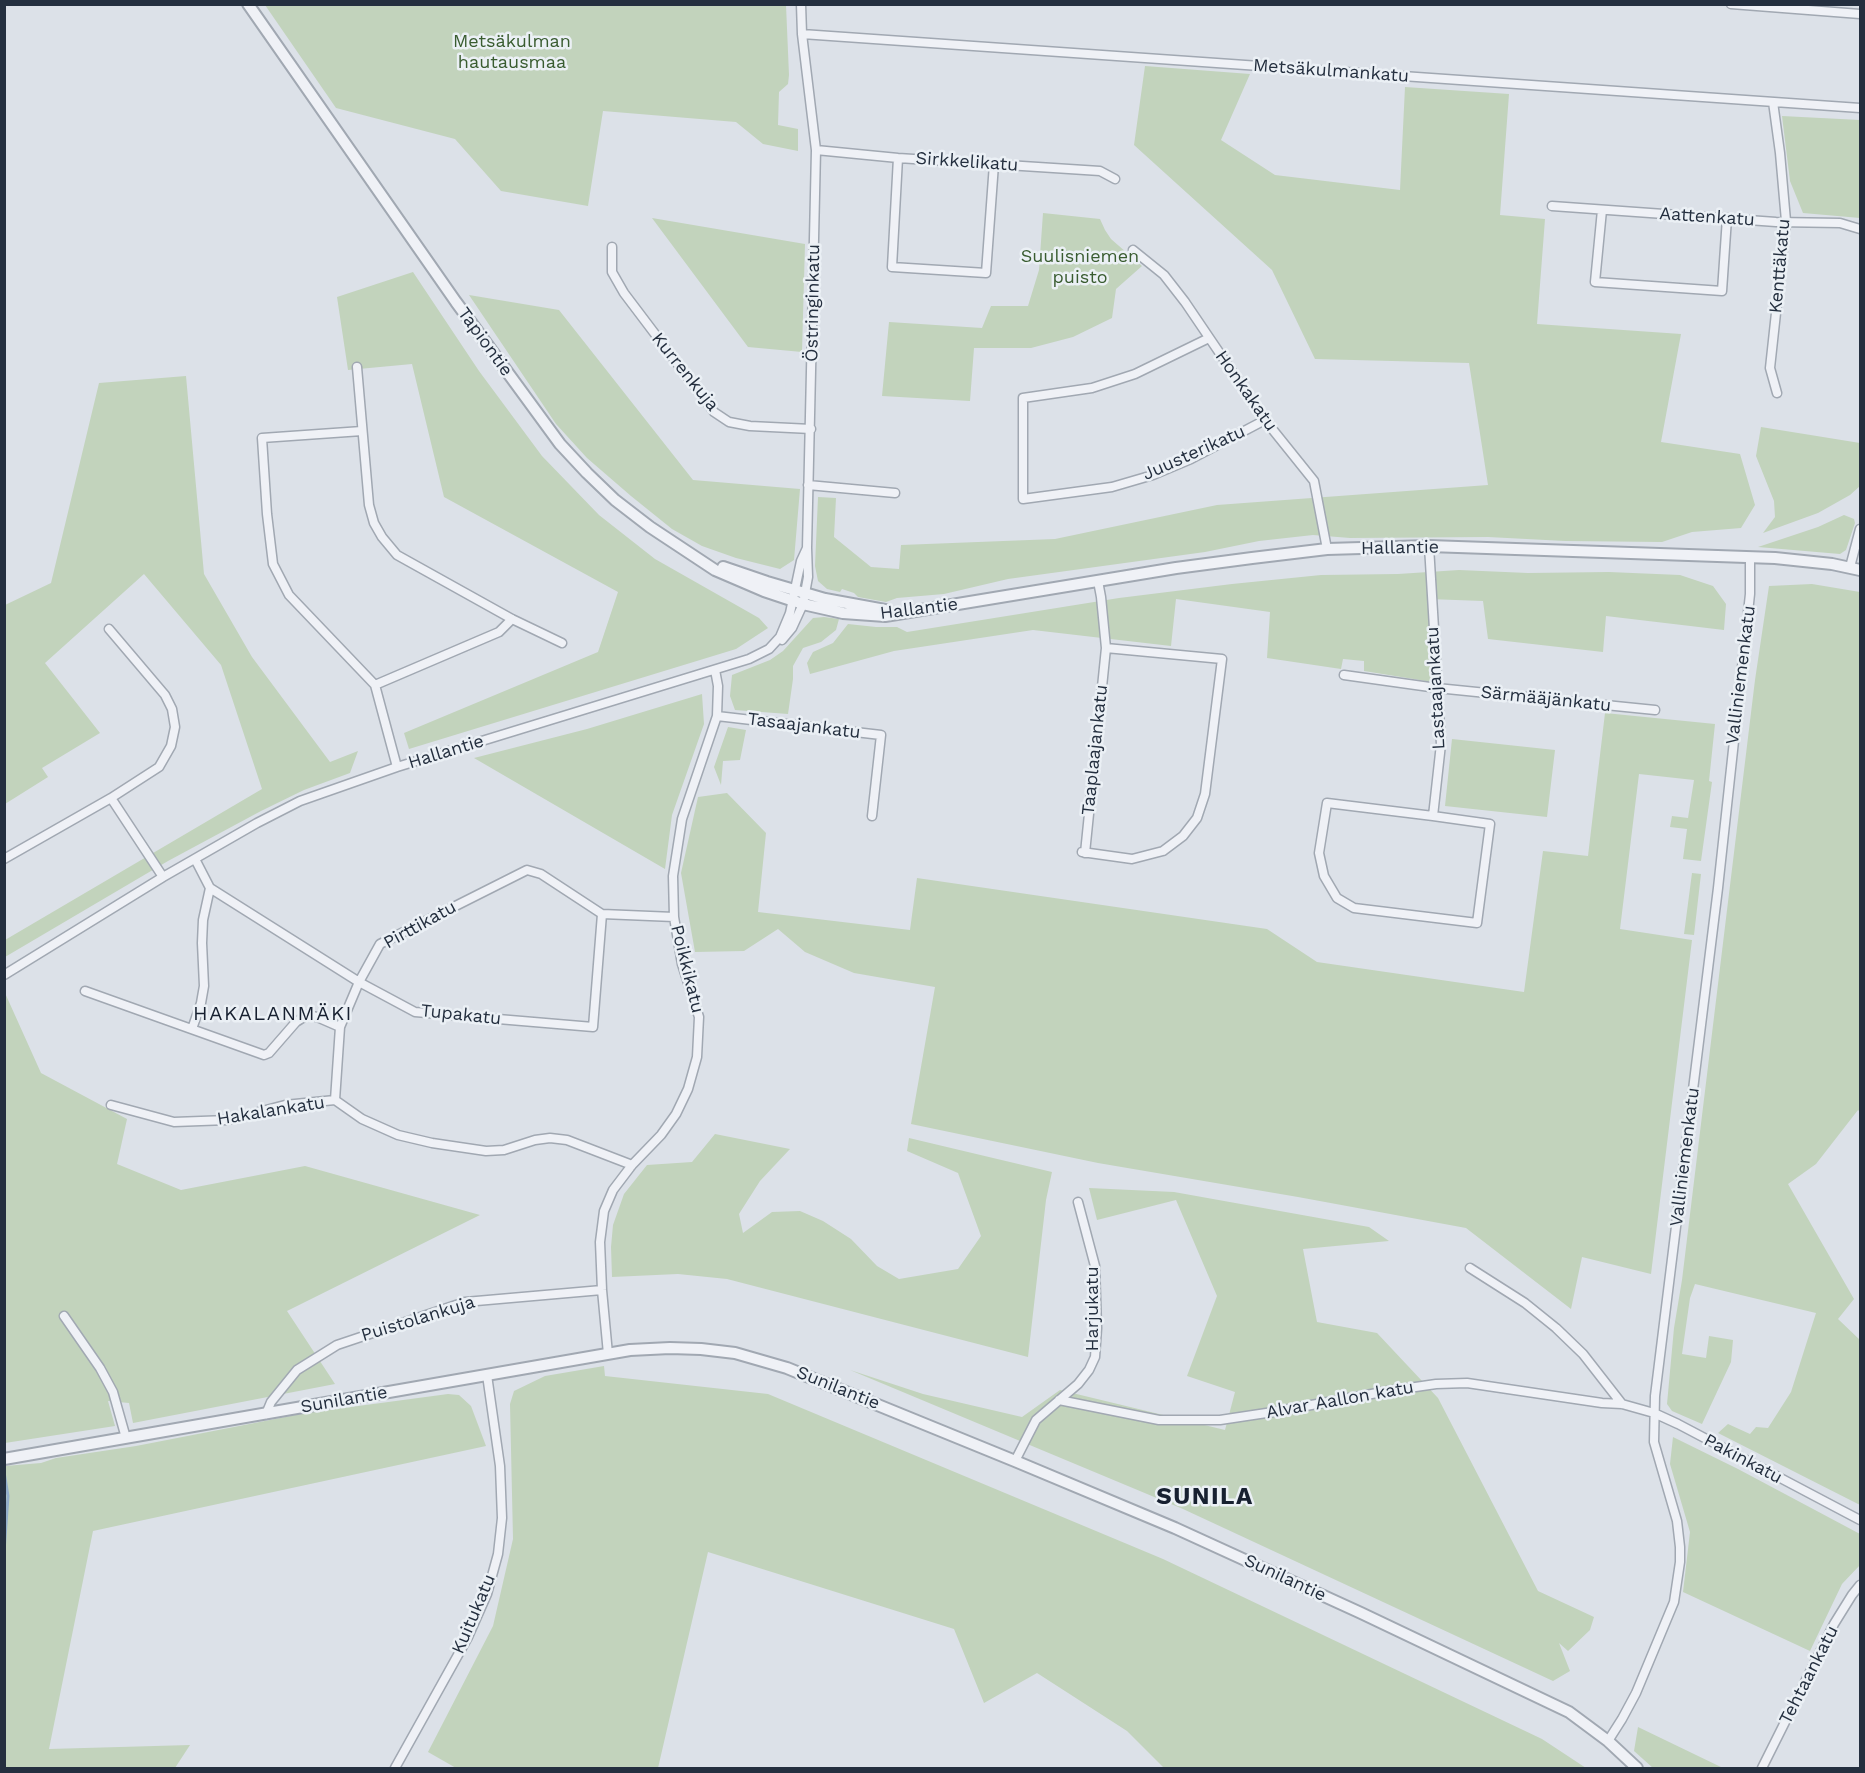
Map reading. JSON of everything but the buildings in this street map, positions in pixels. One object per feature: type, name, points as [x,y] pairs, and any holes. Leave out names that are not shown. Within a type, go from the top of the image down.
[{"type":"street","name":"Tapiontie","points":[[248,4],[456,302],[560,444],[586,473],[615,500],[686,551],[799,597]]},
{"type":"street","name":"Östringinkatu","points":[[799,597],[808,569],[816,150],[802,34],[801,4]]},
{"type":"street","points":[[1731,4],[1860,14]]},
{"type":"street","name":"Metsäkulmankatu","points":[[802,34],[1860,108]]},
{"type":"street","name":"Kenttäkatu","points":[[1773,102],[1786,221],[1770,368],[1777,393]]},
{"type":"street","name":"Sirkkelikatu","points":[[816,150],[897,158],[1100,171],[1115,179]]},
{"type":"street","points":[[897,158],[892,267],[986,273],[994,164]]},
{"type":"street","name":"Aattenkatu","points":[[1552,206],[1840,223],[1860,230]]},
{"type":"street","points":[[1602,210],[1595,282],[1722,291],[1727,218]]},
{"type":"street","name":"Kurrenkuja","points":[[612,247],[612,272],[624,293],[714,412],[729,422],[750,426],[811,429]]},
{"type":"street","name":"Honkakatu","points":[[1133,250],[1164,275],[1265,420],[1314,481],[1327,549]]},
{"type":"street","name":"Juusterikatu","points":[[1209,338],[1136,374],[1092,388],[1023,398],[1023,499],[1112,487],[1153,475],[1191,459],[1265,420]]},
{"type":"street","points":[[357,367],[369,505],[374,523],[382,537],[397,555],[513,619],[562,643]]},
{"type":"street","points":[[362,431],[262,438],[267,514],[273,564],[289,595],[375,685],[397,767]]},
{"type":"street","points":[[808,485],[895,493]]},
{"type":"street","points":[[1855,569],[1860,529]]},
{"type":"street","name":"Hallantie","points":[[4,975],[163,877],[300,801],[397,767],[715,670],[769,649],[780,637],[799,597],[872,608],[915,611],[1176,568],[1327,549],[1429,546],[1750,557],[1814,561],[1855,569]]},
{"type":"street","name":"Lastaajankatu","points":[[1429,546],[1441,744],[1433,816]]},
{"type":"street","name":"Valliniemenkatu","points":[[1608,1741],[1636,1692],[1674,1602],[1677,1584],[1680,1547],[1677,1521],[1654,1442],[1654,1413],[1718,888],[1750,594],[1750,557]]},
{"type":"street","name":"Taaplaajankatu","points":[[1098,581],[1106,648],[1083,852],[1132,859],[1162,850],[1183,836],[1197,818],[1205,794],[1222,659],[1106,648]]},
{"type":"street","points":[[375,685],[499,632],[513,619]]},
{"type":"street","points":[[4,859],[111,798],[159,767],[171,746],[175,727],[172,709],[165,695],[109,629]]},
{"type":"street","name":"Poikkikatu","points":[[608,1354],[600,1242],[604,1211],[613,1190],[632,1165],[661,1135],[676,1114],[688,1089],[697,1057],[699,1017],[682,964],[674,917],[673,876],[682,819],[717,716],[718,686],[715,670]]},
{"type":"street","name":"Särmääjänkatu","points":[[1344,675],[1437,688],[1655,710]]},
{"type":"street","name":"Tasaajankatu","points":[[717,716],[881,735],[872,816]]},
{"type":"street","points":[[111,798],[163,877]]},
{"type":"street","points":[[1327,803],[1433,816],[1490,824],[1477,923],[1354,908],[1337,898],[1324,876],[1319,853],[1327,803]]},
{"type":"street","points":[[192,1029],[204,986],[203,920],[210,888],[195,859]]},
{"type":"street","name":"Pirttikatu","points":[[335,1100],[340,1027],[358,982],[380,944],[527,870],[542,874],[602,914]]},
{"type":"street","name":"Tupakatu","points":[[210,888],[358,982],[415,1012],[593,1027],[602,914]]},
{"type":"street","points":[[602,914],[674,917]]},
{"type":"street","points":[[85,991],[264,1055],[270,1053],[296,1022],[308,1016],[317,1017],[340,1027]]},
{"type":"street","name":"Hakalankatu","points":[[111,1105],[174,1122],[228,1120],[285,1105],[335,1100],[363,1119],[398,1135],[432,1143],[486,1151],[504,1150],[550,1138],[567,1140],[632,1165]]},
{"type":"street","name":"Harjukatu","points":[[1015,1461],[1036,1420],[1078,1384],[1089,1370],[1095,1357],[1097,1329],[1095,1266],[1078,1202]]},
{"type":"street","points":[[1470,1268],[1525,1304],[1556,1328],[1583,1354],[1622,1404]]},
{"type":"street","name":"Puistolankuja","points":[[266,1414],[271,1402],[297,1370],[337,1345],[465,1302],[602,1290]]},
{"type":"street","points":[[64,1316],[100,1368],[113,1392],[126,1438]]},
{"type":"street","name":"Sunilantie","points":[[4,1459],[630,1350],[670,1348],[735,1353],[824,1382],[1175,1527],[1569,1712],[1608,1741],[1637,1768]]},
{"type":"street","name":"Kuitukatu","points":[[395,1768],[468,1637],[487,1594],[498,1554],[502,1518],[500,1466],[487,1375]]},
{"type":"street","name":"Alvar Aallon katu","points":[[1059,1400],[1159,1420],[1220,1420],[1436,1384],[1467,1383],[1602,1404],[1622,1404]]},
{"type":"street","name":"Pakinkatu","points":[[1622,1404],[1654,1413],[1860,1521]]},
{"type":"street","name":"Tehtaankatu","points":[[1762,1768],[1834,1624],[1860,1585]]},
{"type":"green space","name":"Metsäkulman hautausmaa","points":[[265,5],[786,5],[789,75],[788,84],[779,92],[778,125],[798,129],[798,151],[763,144],[736,122],[603,111],[588,206],[501,191],[455,139],[336,108]]},
{"type":"green space","points":[[1145,66],[1250,74],[1221,140],[1275,175],[1400,190],[1405,87],[1509,94],[1500,215],[1545,219],[1537,324],[1681,334],[1661,442],[1740,454],[1755,505],[1741,528],[1692,532],[1662,542],[1488,537],[1350,538],[1313,535],[1008,579],[944,594],[897,598],[886,602],[858,597],[842,589],[840,592],[827,589],[818,581],[815,566],[818,497],[836,498],[834,537],[871,567],[899,569],[901,545],[1055,539],[1217,505],[1488,485],[1469,363],[1315,359],[1272,270],[1134,145]]},
{"type":"green space","points":[[1782,116],[1860,120],[1860,218],[1803,213],[1790,181]]},
{"type":"green space","name":"Suulisniemen puisto","points":[[1043,213],[1100,219],[1111,239],[1142,266],[1116,289],[1112,318],[1073,337],[1031,348],[974,348],[970,401],[882,396],[889,322],[982,328],[991,306],[1028,306],[1039,270]]},
{"type":"green space","points":[[652,218],[805,244],[802,352],[748,347]]},
{"type":"green space","points":[[413,272],[479,371],[542,456],[599,515],[655,559],[759,618],[768,628],[736,649],[409,749],[404,733],[598,652],[618,592],[444,497],[412,364],[348,370],[337,297]]},
{"type":"green space","points":[[469,295],[559,310],[693,480],[800,489],[794,560],[780,569],[736,558],[702,546],[672,529],[631,496],[587,458],[556,424]]},
{"type":"green space","points":[[186,376],[204,574],[252,657],[330,762],[358,751],[350,773],[304,790],[261,811],[168,861],[5,957],[5,940],[262,789],[221,665],[144,574],[45,663],[100,733],[42,768],[48,777],[5,804],[5,605],[51,583],[99,383]]},
{"type":"green space","points":[[1761,427],[1860,443],[1860,486],[1850,495],[1818,513],[1763,533],[1775,517],[1774,501],[1756,456]]},
{"type":"green space","points":[[1844,515],[1854,519],[1855,523],[1846,550],[1840,554],[1758,547],[1818,527]]},
{"type":"green space","points":[[1459,570],[1680,575],[1713,586],[1726,604],[1724,630],[1606,616],[1603,652],[1488,639],[1483,601],[1428,599],[1432,682],[1364,671],[1364,661],[1343,659],[1341,669],[1267,658],[1270,612],[1176,599],[1171,646],[1033,630],[894,651],[810,674],[807,663],[813,652],[833,643],[848,624],[897,627],[907,632],[1119,598],[1232,584],[1321,575]]},
{"type":"green space","points":[[1812,584],[1860,592],[1860,1112],[1858,1110],[1816,1164],[1788,1184],[1854,1299],[1838,1319],[1860,1340],[1860,1505],[1718,1433],[1728,1424],[1750,1434],[1756,1427],[1768,1428],[1791,1392],[1816,1313],[1695,1284],[1690,1298],[1682,1354],[1706,1358],[1709,1336],[1733,1340],[1731,1362],[1702,1424],[1672,1411],[1667,1404],[1674,1328],[1682,1280],[1755,680],[1769,586]]},
{"type":"green space","points":[[813,618],[839,619],[836,630],[821,642],[803,648],[793,666],[788,714],[735,710],[730,696],[732,675],[770,660],[783,651]]},
{"type":"green space","points":[[702,694],[704,724],[672,815],[665,869],[474,758],[587,729]]},
{"type":"green space","points":[[1605,713],[1715,724],[1709,781],[1712,782],[1701,861],[1683,859],[1687,829],[1670,827],[1672,816],[1688,818],[1694,780],[1639,774],[1620,929],[1692,940],[1651,1274],[1582,1257],[1571,1309],[1466,1228],[1098,1163],[911,1124],[935,987],[854,973],[805,952],[778,929],[744,951],[695,952],[681,873],[698,797],[727,793],[766,833],[758,912],[910,930],[917,878],[1267,929],[1317,962],[1524,992],[1543,851],[1588,856]]},
{"type":"green space","points":[[728,727],[746,730],[740,760],[723,761],[721,785],[714,767]]},
{"type":"green space","points":[[1452,739],[1555,750],[1547,817],[1445,806]]},
{"type":"green space","points":[[1692,873],[1701,874],[1694,935],[1684,934]]},
{"type":"green space","points":[[5,993],[41,1073],[127,1119],[117,1164],[181,1190],[305,1166],[480,1215],[287,1311],[335,1384],[133,1423],[129,1403],[108,1401],[115,1426],[5,1443]]},
{"type":"green space","points":[[715,1134],[790,1149],[760,1181],[739,1214],[743,1233],[772,1212],[800,1211],[823,1221],[851,1239],[877,1266],[899,1279],[958,1269],[981,1236],[958,1173],[907,1151],[909,1138],[1052,1172],[1046,1200],[1028,1357],[727,1279],[678,1274],[612,1277],[613,1225],[624,1194],[647,1165],[692,1162]]},
{"type":"green space","points":[[1089,1188],[1174,1192],[1369,1227],[1389,1241],[1303,1249],[1317,1322],[1377,1333],[1438,1398],[1538,1591],[1594,1617],[1590,1630],[1568,1651],[1559,1643],[1570,1671],[1553,1681],[1183,1509],[850,1370],[923,1394],[1022,1417],[1060,1390],[1225,1430],[1235,1392],[1187,1376],[1217,1296],[1176,1200],[1097,1220]]},
{"type":"green space","points":[[604,1366],[605,1376],[768,1394],[1163,1559],[1542,1739],[1586,1768],[1164,1768],[1127,1731],[1037,1673],[984,1703],[954,1629],[708,1552],[658,1768],[456,1768],[428,1752],[493,1626],[513,1539],[510,1404],[514,1391],[545,1376]]},
{"type":"green space","points":[[448,1394],[459,1395],[471,1406],[486,1446],[93,1531],[49,1749],[190,1745],[175,1768],[5,1768],[5,1466],[41,1463],[56,1458],[136,1446],[306,1413]]},
{"type":"green space","points":[[1673,1437],[1860,1534],[1860,1565],[1842,1584],[1810,1651],[1683,1592],[1690,1532],[1670,1464]]},
{"type":"green space","points":[[1638,1727],[1723,1768],[1653,1768],[1634,1751]]},
{"type":"waterway","points":[[4,1472],[8,1496],[4,1552]]},
{"type":"district","name":"HAKALANMÄKI","points":[[273,1014]]},
{"type":"district","name":"SUNILA","points":[[1205,1497]]}]
